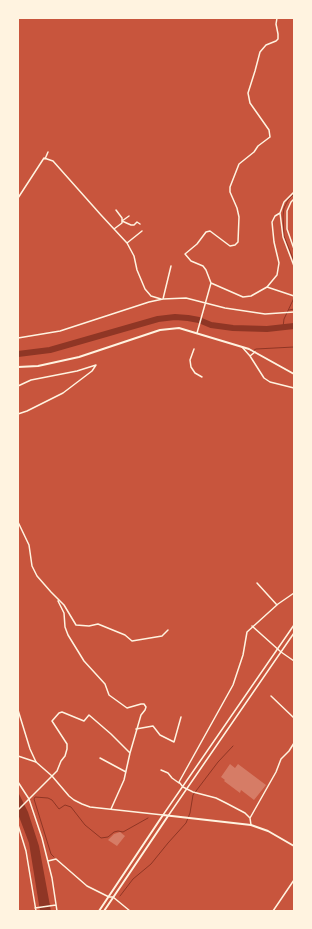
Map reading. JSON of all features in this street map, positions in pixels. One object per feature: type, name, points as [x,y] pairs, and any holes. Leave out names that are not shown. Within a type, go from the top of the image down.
[{"type":"main road","points":[[18,367],[38,366],[78,357],[160,330],[179,328],[241,346],[255,352],[294,374]]},
{"type":"main road","points":[[99,911],[163,815],[251,824],[268,831],[294,846]]},
{"type":"main road","points":[[104,911],[168,816]]},
{"type":"street","points":[[197,332],[211,282],[203,266],[191,261],[185,254],[197,244],[206,232],[210,231],[230,246],[235,245],[238,242],[239,217],[230,192],[230,187],[238,164],[270,137],[269,130],[250,103],[248,93],[256,71],[260,52],[266,45],[276,42],[278,39],[276,24],[277,18]]},
{"type":"street","points":[[18,198],[45,159],[48,152]]},
{"type":"street","points":[[45,159],[53,161],[127,243],[134,256],[137,270],[145,289],[152,296],[163,300]]},
{"type":"street","points":[[294,192],[284,202],[280,209],[283,237],[294,266]]},
{"type":"street","points":[[294,199],[287,211],[287,229],[294,249]]},
{"type":"street","points":[[116,210],[122,218],[122,221],[131,225],[134,225],[137,222],[140,224]]},
{"type":"street","points":[[211,282],[243,297],[252,296],[267,287],[277,275],[279,263],[274,242],[272,222],[275,216],[280,213]]},
{"type":"street","points":[[114,229],[128,216]]},
{"type":"street","points":[[127,243],[142,231]]},
{"type":"street","points":[[163,300],[171,266]]},
{"type":"street","points":[[267,287],[293,296],[294,292]]},
{"type":"street","points":[[18,338],[60,331],[149,302],[163,300],[186,298],[225,308],[265,314],[284,314],[294,312]]},
{"type":"street","points":[[241,346],[250,356],[264,378],[270,382],[294,388]]},
{"type":"street","points":[[194,349],[190,360],[191,367],[195,373],[202,377]]},
{"type":"street","points":[[250,356],[255,352]]},
{"type":"street","points":[[18,386],[31,380],[77,371],[96,365],[90,372],[63,393],[18,414]]},
{"type":"street","points":[[18,522],[29,545],[32,566],[37,576],[70,612],[73,622],[76,625],[89,626],[98,624],[125,635],[132,641],[162,636],[168,630]]},
{"type":"street","points":[[257,583],[278,605]]},
{"type":"street","points":[[180,783],[233,685],[243,655],[247,632],[252,626],[294,593]]},
{"type":"street","points":[[58,599],[64,612],[65,628],[68,635],[84,661],[105,684],[109,694],[127,708],[141,704],[144,704],[146,707],[141,715],[136,729],[124,780],[111,809]]},
{"type":"street","points":[[18,756],[36,762],[52,776],[74,800],[90,807],[163,815],[294,625]]},
{"type":"street","points":[[252,626],[281,652],[294,660]]},
{"type":"street","points":[[168,816],[294,633]]},
{"type":"street","points":[[271,696],[294,718]]},
{"type":"street","points":[[18,710],[30,749],[36,762]]},
{"type":"street","points":[[18,810],[52,776],[68,750],[67,744],[52,721],[59,713],[84,721],[89,715],[130,752]]},
{"type":"street","points":[[136,729],[153,726],[160,735],[174,742],[180,717]]},
{"type":"street","points":[[250,818],[274,776],[281,759],[294,743]]},
{"type":"street","points":[[100,758],[126,772]]},
{"type":"street","points":[[161,770],[168,773],[183,787],[193,792],[216,798],[245,813],[250,818],[251,824]]},
{"type":"street","points":[[18,782],[29,799],[42,838],[48,861],[57,911]]},
{"type":"street","points":[[18,824],[26,851],[36,909],[56,906]]},
{"type":"street","points":[[48,861],[56,859],[87,886],[109,897],[113,897],[130,911]]},
{"type":"street","points":[[273,911],[294,880]]},
{"type":"shaded area","points":[[18,792],[28,812],[39,846],[51,911],[40,911],[29,843],[18,814]]},
{"type":"building","points":[[230,764],[235,768],[238,764],[266,785],[254,800],[241,790],[240,793],[221,777]]},
{"type":"building","points":[[120,832],[125,836],[117,846],[108,840],[114,834]]},
{"type":"waterway","points":[[294,194],[288,200],[284,208],[283,216],[284,236],[294,261]]},
{"type":"waterway","points":[[283,327],[284,319],[294,298]]},
{"type":"waterway","points":[[289,310],[294,309]]},
{"type":"waterway","points":[[18,354],[50,350],[158,319],[175,317],[199,320],[211,325],[233,328],[267,329],[294,326]]},
{"type":"waterway","points":[[251,352],[256,349],[294,347]]},
{"type":"waterway","points":[[120,896],[133,879],[151,864],[186,823],[190,813],[193,795],[218,762],[233,746]]},
{"type":"waterway","points":[[54,857],[51,854],[34,799],[35,797],[48,798],[52,800],[59,809],[65,805],[71,807],[85,825],[101,838],[108,837],[114,832],[123,832],[148,818]]}]
